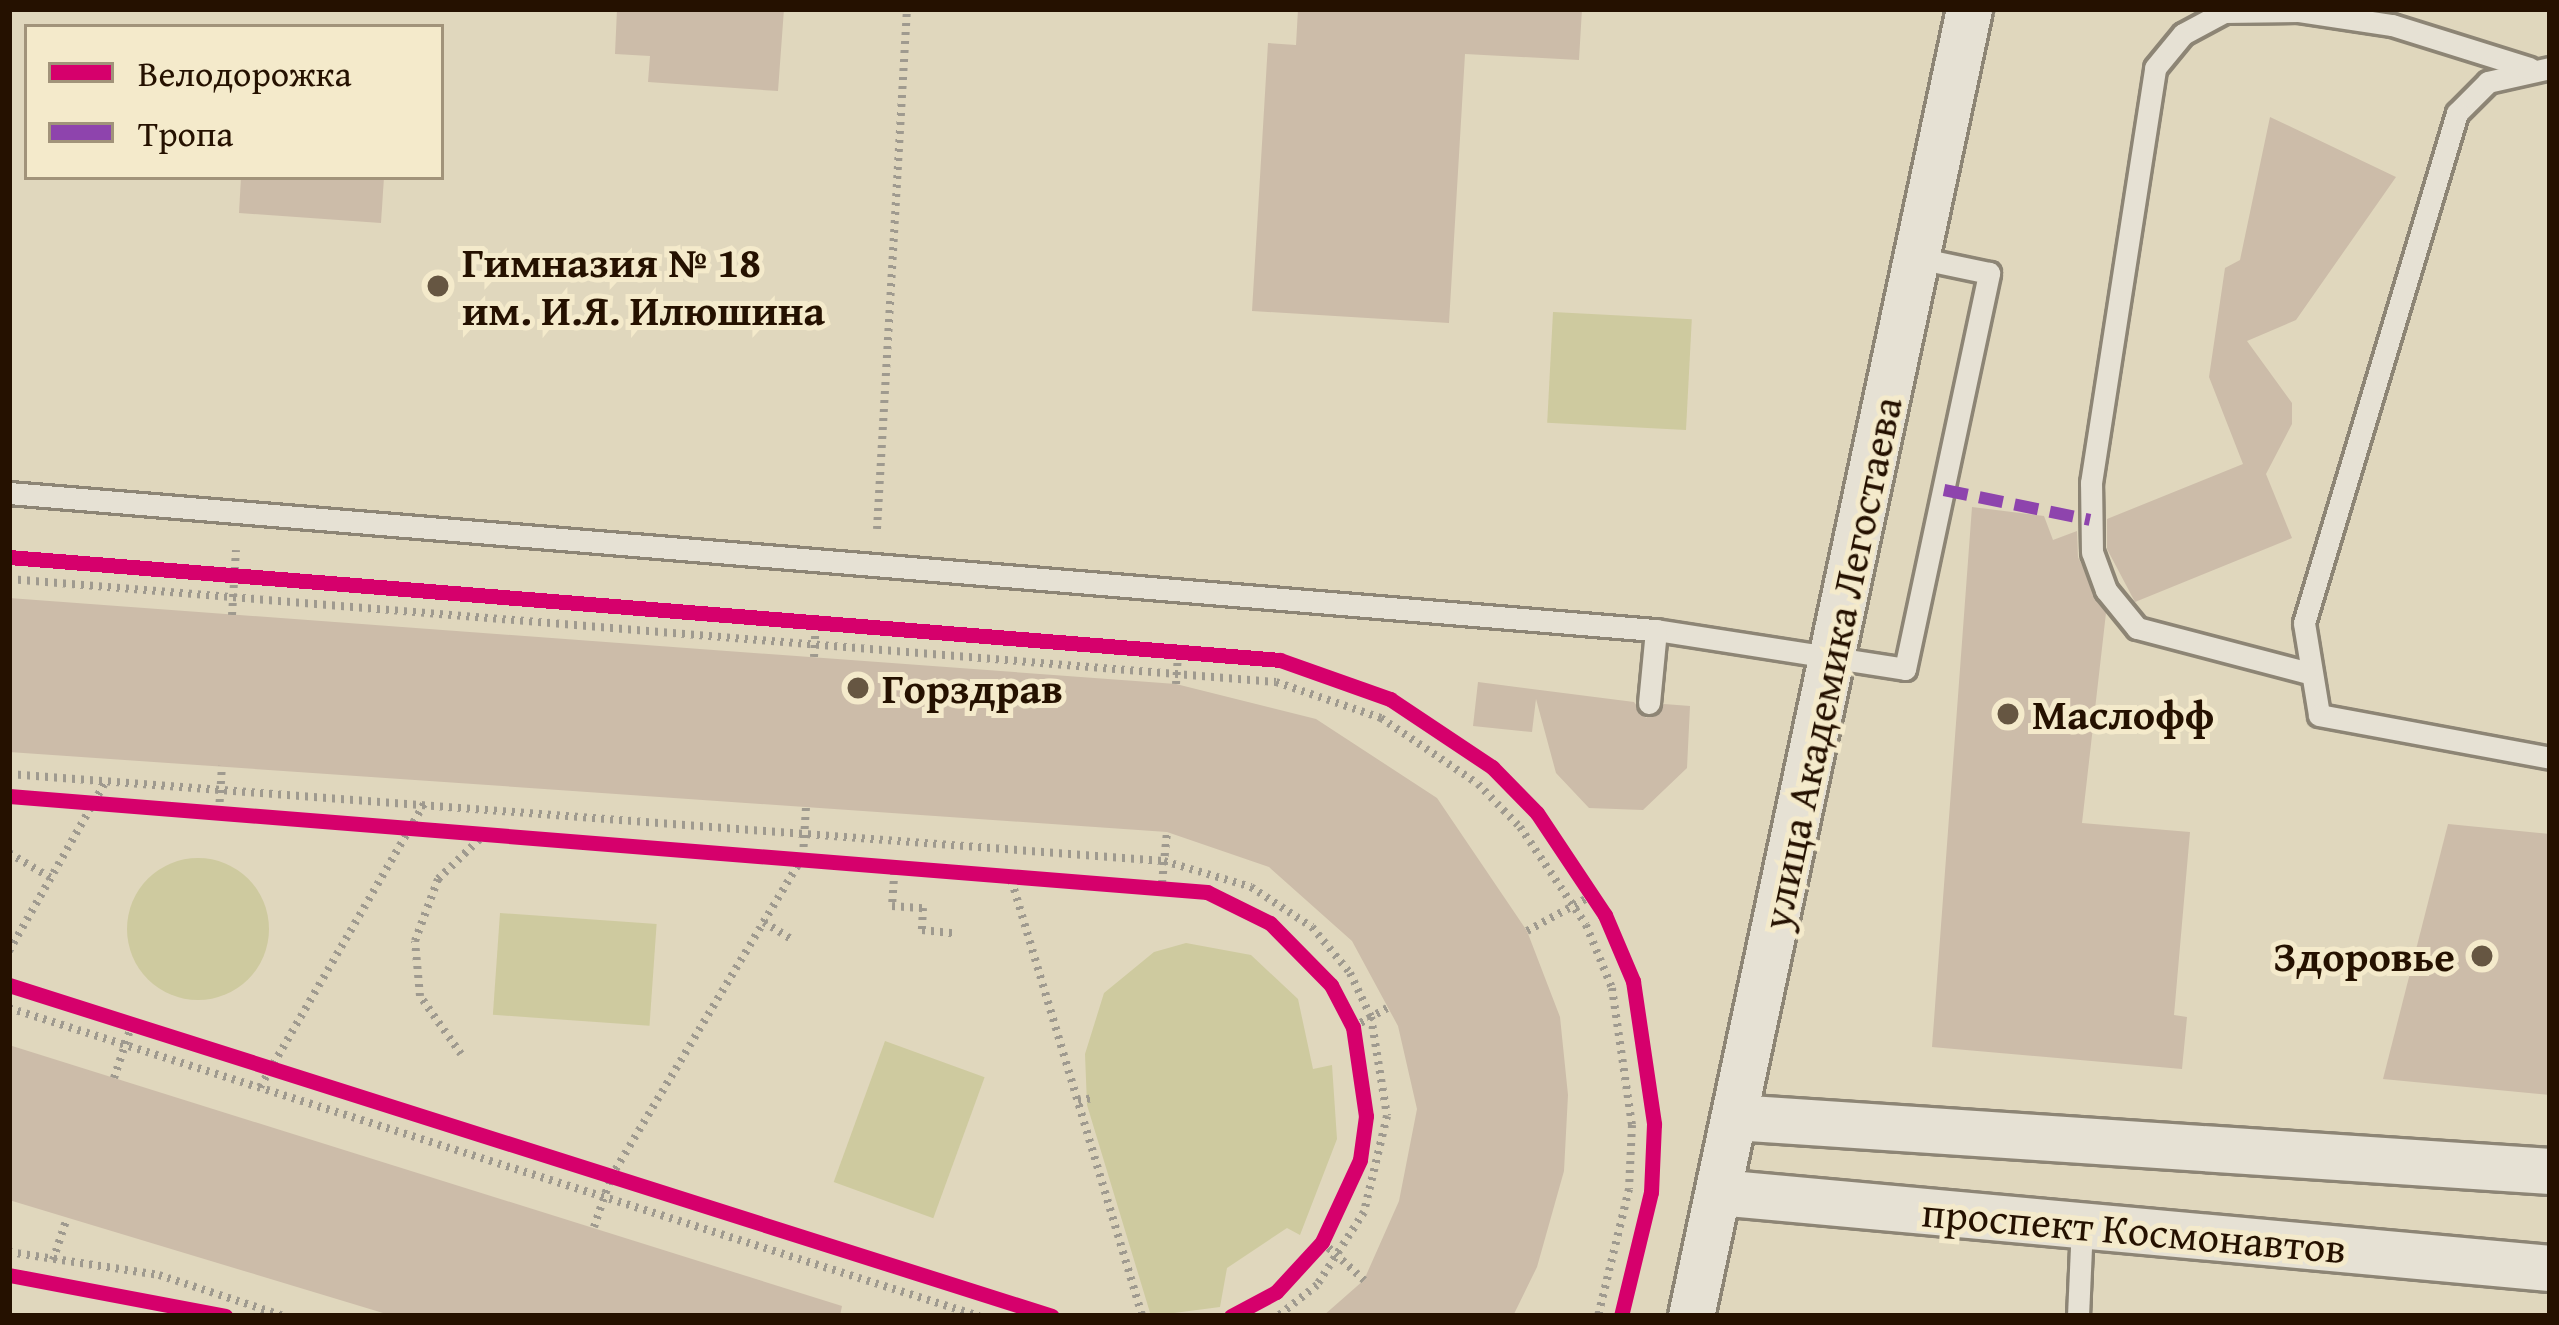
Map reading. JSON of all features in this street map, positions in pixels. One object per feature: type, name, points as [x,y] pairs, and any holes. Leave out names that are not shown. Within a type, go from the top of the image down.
[{"type":"street","name":"улица Академика Легостаева","points":[[1691,1316],[1969,9]]},
{"type":"street","name":"проспект Космонавтов","points":[[1734,1118],[2550,1171]]},
{"type":"street","name":"проспект Космонавтов","points":[[1718,1192],[2550,1268]]},
{"type":"lane","points":[[2305,672],[2137,628],[2106,590],[2092,552],[2091,483],[2155,68],[2183,34],[2224,12],[2299,11],[2392,25],[2540,68]]},
{"type":"lane","points":[[2540,68],[2488,82],[2458,113],[2304,623],[2305,672],[2319,716],[2550,758]]},
{"type":"lane","points":[[9,494],[875,561],[1656,630],[1834,651],[1905,669],[1990,273],[1918,258]]},
{"type":"lane","points":[[1649,703],[1656,630]]},
{"type":"lane","points":[[2078,1316],[2082,1226]]},
{"type":"path","points":[[875,561],[908,9]]},
{"type":"path","points":[[232,615],[239,513]]},
{"type":"path","points":[[9,557],[1110,646]]},
{"type":"path","points":[[9,579],[814,645],[1313,692],[1430,747],[1520,827],[1574,905],[1612,988],[1632,1125],[1629,1189],[1598,1316]]},
{"type":"path","points":[[814,657],[816,623]]},
{"type":"path","points":[[1155,650],[1198,653]]},
{"type":"path","points":[[1176,679],[1178,652]]},
{"type":"path","points":[[1373,691],[1408,709]]},
{"type":"path","points":[[219,812],[222,766]]},
{"type":"path","points":[[1492,767],[1537,813]]},
{"type":"path","points":[[9,774],[1164,861],[1213,871],[1282,904],[1350,973],[1371,1017],[1386,1099],[1382,1166],[1339,1257],[1278,1316]]},
{"type":"path","points":[[9,951],[106,782]]},
{"type":"path","points":[[9,796],[826,858]]},
{"type":"path","points":[[260,1088],[424,804]]},
{"type":"path","points":[[594,1227],[611,1177],[803,856],[806,807]]},
{"type":"path","points":[[461,1054],[420,996],[415,941],[438,879],[488,831]]},
{"type":"path","points":[[1162,883],[1167,832]]},
{"type":"path","points":[[9,853],[51,878]]},
{"type":"path","points":[[872,862],[918,865]]},
{"type":"path","points":[[895,863],[892,906],[923,908],[922,930],[953,933]]},
{"type":"path","points":[[986,870],[1031,874]]},
{"type":"path","points":[[1009,872],[1142,1316]]},
{"type":"path","points":[[1582,876],[1633,981]]},
{"type":"path","points":[[1118,880],[1162,883],[1241,906],[1296,943]]},
{"type":"path","points":[[1527,932],[1593,895]]},
{"type":"path","points":[[764,922],[793,940]]},
{"type":"path","points":[[1261,1301],[1322,1242],[1360,1160],[1366,1116],[1352,1028],[1319,971]]},
{"type":"path","points":[[9,985],[986,1295]]},
{"type":"path","points":[[9,1008],[980,1316]]},
{"type":"path","points":[[1352,1028],[1388,1008]]},
{"type":"path","points":[[114,1078],[132,1024]]},
{"type":"path","points":[[1078,1101],[1092,1098]]},
{"type":"path","points":[[1647,1212],[1654,1124]]},
{"type":"path","points":[[53,1260],[67,1218]]},
{"type":"path","points":[[1322,1242],[1364,1280]]},
{"type":"path","points":[[9,1252],[159,1275],[284,1316]]},
{"type":"path","points":[[68,1284],[225,1316]]},
{"type":"shaded area","points":[[1553,312],[1692,319],[1686,430],[1547,423]]},
{"type":"shaded area","points":[[198,858],[225,864],[248,879],[263,902],[269,929],[263,956],[248,979],[225,994],[198,1000],[171,994],[148,979],[133,956],[127,929],[133,902],[148,879],[171,864]]},
{"type":"shaded area","points":[[500,913],[657,924],[650,1026],[493,1015]]},
{"type":"shaded area","points":[[1186,943],[1251,955],[1298,999],[1313,1069],[1332,1065],[1337,1139],[1300,1235],[1287,1228],[1227,1268],[1220,1307],[1151,1316],[1087,1105],[1085,1054],[1104,993],[1154,952]]},
{"type":"shaded area","points":[[885,1041],[985,1077],[933,1218],[834,1182]]},
{"type":"building","points":[[617,9],[784,9],[778,91],[648,82],[650,56],[615,54]]},
{"type":"building","points":[[1298,9],[1582,9],[1579,60],[1465,54],[1449,323],[1252,311],[1268,43],[1296,45]]},
{"type":"building","points":[[2270,117],[2396,177],[2296,320],[2247,341],[2292,403],[2292,424],[2266,474],[2292,538],[2135,602],[2107,549],[2107,519],[2243,464],[2209,377],[2225,268],[2240,260]]},
{"type":"building","points":[[241,180],[384,180],[381,223],[239,213]]},
{"type":"building","points":[[1972,507],[2044,516],[2053,540],[2077,531],[2078,557],[2106,613],[2082,823],[2190,832],[2174,1015],[2187,1017],[2182,1069],[1932,1047]]},
{"type":"building","points":[[9,598],[1176,684],[1316,719],[1437,798],[1527,931],[1560,1017],[1568,1095],[1564,1171],[1537,1267],[1513,1316],[1323,1316],[1364,1280],[1399,1201],[1417,1109],[1398,1026],[1352,941],[1269,867],[1167,832],[9,752]]},
{"type":"building","points":[[1478,682],[1634,702],[1646,718],[1664,704],[1690,706],[1687,768],[1643,810],[1589,808],[1556,773],[1536,699],[1532,732],[1473,726]]},
{"type":"building","name":"Здоровье","points":[[2448,824],[2550,834],[2550,1095],[2383,1079]]},
{"type":"building","points":[[9,1045],[842,1306],[840,1316],[393,1316],[9,1200]]},
{"type":"marked path","points":[[1944,490],[2090,520]]},
{"type":"cycle path","points":[[9,557],[1280,660],[1390,699],[1492,767],[1537,813],[1605,915],[1633,981],[1654,1124],[1651,1192],[1621,1316]]},
{"type":"cycle path","points":[[9,796],[1207,892],[1270,923],[1331,985],[1353,1027],[1366,1116],[1360,1160],[1322,1242],[1276,1292],[1231,1316]]},
{"type":"cycle path","points":[[9,985],[1052,1316]]},
{"type":"cycle path","points":[[9,1275],[225,1316]]},
{"type":"place","name":"Гимназия № 18 им. И.Я. Илюшина","points":[[438,286]]},
{"type":"place","name":"Горздрав","points":[[858,688]]},
{"type":"place","name":"Маслофф","points":[[2008,714]]},
{"type":"place","name":"Здоровье","points":[[2482,956]]}]
